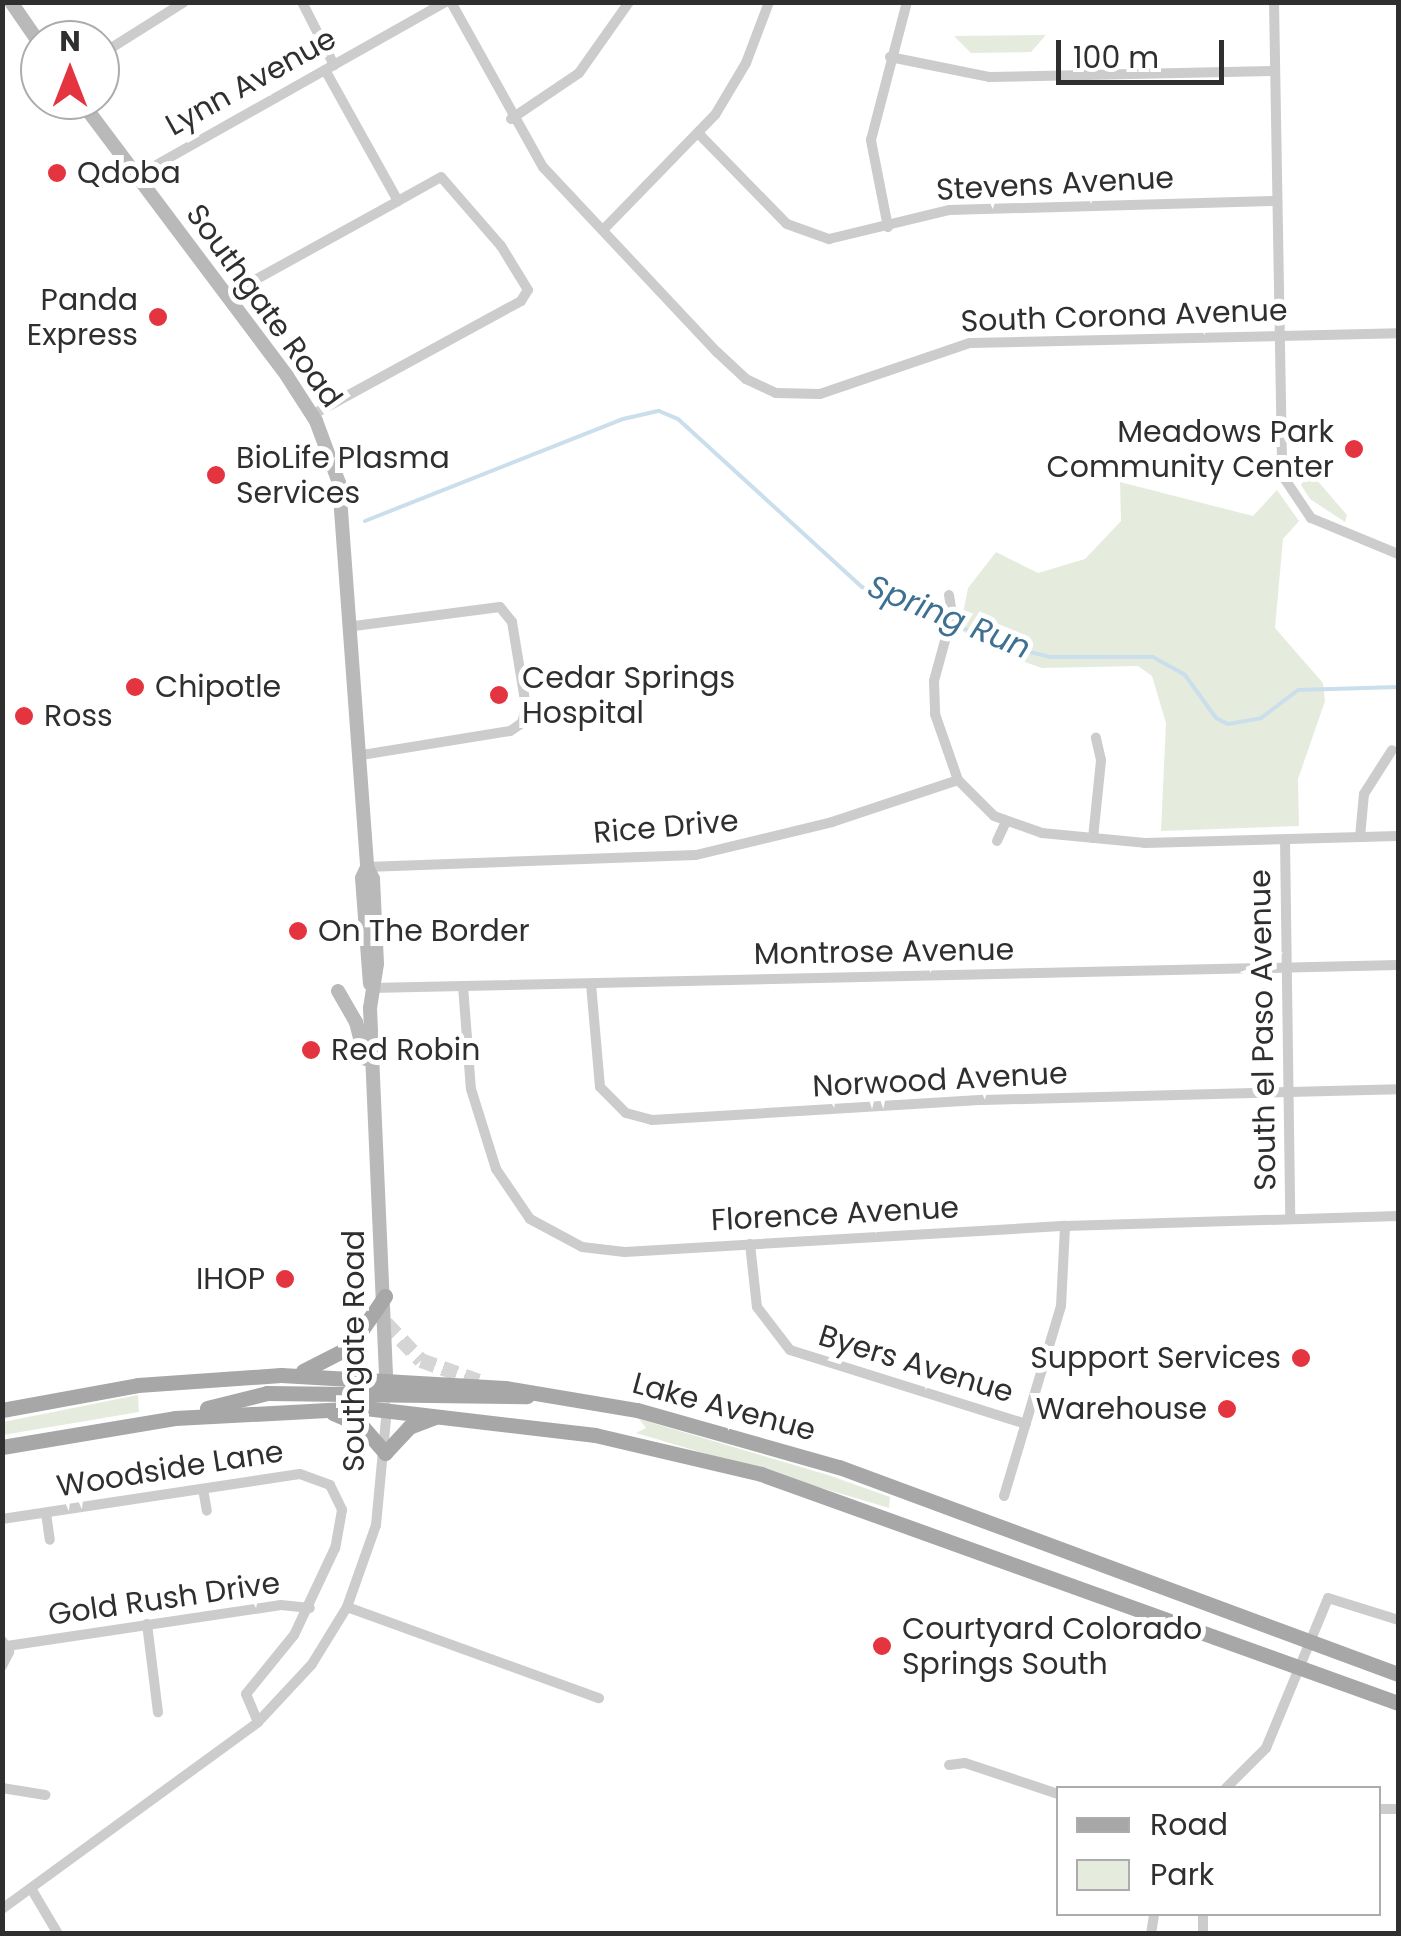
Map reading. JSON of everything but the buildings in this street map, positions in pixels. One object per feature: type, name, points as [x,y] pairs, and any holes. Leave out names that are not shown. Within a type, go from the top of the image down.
[{"type":"main road","points":[[292,1375],[350,1347],[384,1296]]},
{"type":"main road","name":"Lake Avenue","points":[[2,1410],[138,1385],[292,1375],[387,1393],[448,1414],[642,1444],[761,1474],[1398,1703]]},
{"type":"main road","points":[[174,1418],[267,1393],[387,1393]]},
{"type":"main road","name":"Lake Avenue","points":[[2,1446],[174,1418],[312,1410],[387,1393],[545,1394],[702,1424],[783,1448],[1398,1674]]},
{"type":"main road","points":[[312,1410],[361,1425],[384,1453],[409,1427],[448,1414]]},
{"type":"street","points":[[120,43],[184,2]]},
{"type":"street","points":[[302,2],[330,67],[398,201]]},
{"type":"street","name":"Lynn Avenue","points":[[134,177],[448,2]]},
{"type":"street","name":"South Corona Avenue","points":[[448,2],[511,119],[543,167],[733,368],[760,387],[790,396],[836,390],[954,345],[1398,334]]},
{"type":"street","points":[[511,119],[578,73],[629,2]]},
{"type":"street","points":[[603,230],[700,135],[734,86],[769,2]]},
{"type":"street","points":[[888,227],[871,140],[907,2]]},
{"type":"street","points":[[1274,2],[1279,456],[1287,490],[1324,526],[1398,554]]},
{"type":"street","points":[[890,57],[988,76],[1274,71]]},
{"type":"street","name":"Southgate Road","points":[[2,1910],[258,1722],[312,1664],[347,1607],[376,1526],[384,1453],[384,1296],[371,988],[362,878],[367,866],[354,626],[339,483],[312,415],[94,120]]},
{"type":"street","name":"Stevens Avenue","points":[[700,135],[787,224],[843,239],[970,208],[1277,201]]},
{"type":"street","points":[[226,296],[441,177],[508,255],[528,290],[522,300],[312,415]]},
{"type":"street","points":[[950,595],[952,615],[933,697],[958,780],[983,809],[1006,822],[1093,838],[1285,840],[1398,836]]},
{"type":"street","points":[[354,626],[500,607],[512,622],[526,707],[522,723],[510,731],[361,755]]},
{"type":"street","points":[[1093,838],[1101,760],[1096,738]]},
{"type":"street","points":[[1360,837],[1364,794],[1392,750]]},
{"type":"street","name":"Rice Drive","points":[[367,866],[696,856],[816,827],[958,780]]},
{"type":"street","points":[[997,841],[1006,822]]},
{"type":"street","name":"South el Paso Avenue","points":[[1285,840],[1290,1219]]},
{"type":"street","name":"Montrose Avenue","points":[[371,988],[1398,964]]},
{"type":"street","name":"Norwood Avenue","points":[[591,984],[600,1087],[615,1106],[652,1120],[983,1100],[1398,1090]]},
{"type":"street","name":"Florence Avenue","points":[[463,986],[468,1070],[482,1134],[503,1183],[530,1219],[569,1242],[611,1252],[1065,1226],[1398,1216]]},
{"type":"street","points":[[338,991],[356,1022],[374,1096]]},
{"type":"street","points":[[1004,1496],[1064,1290],[1065,1226]]},
{"type":"street","name":"Byers Avenue","points":[[750,1244],[758,1307],[790,1350],[1026,1424]]},
{"type":"street","name":"Woodside Lane","points":[[2,1520],[300,1474],[336,1492],[341,1524],[310,1608]]},
{"type":"street","points":[[204,1489],[207,1511]]},
{"type":"street","points":[[46,1513],[50,1540]]},
{"type":"street","points":[[1228,1786],[1266,1748],[1328,1598],[1398,1620]]},
{"type":"street","name":"Gold Rush Drive","points":[[5,1644],[281,1605],[310,1608]]},
{"type":"street","points":[[347,1607],[598,1698]]},
{"type":"street","name":"Gold Rush Drive","points":[[258,1722],[246,1694],[310,1608]]},
{"type":"street","points":[[147,1624],[158,1712]]},
{"type":"street","points":[[2,1666],[5,1644]]},
{"type":"street","points":[[950,1765],[964,1763],[1056,1793]]},
{"type":"street","points":[[2,1788],[45,1795]]},
{"type":"street","points":[[32,1890],[58,1934]]},
{"type":"green space","points":[[1046,35],[1031,52],[971,53],[954,36]]},
{"type":"green space","points":[[1309,471],[1347,515],[1345,522],[1310,499],[1301,485]]},
{"type":"green space","points":[[1120,482],[1253,516],[1277,490],[1299,521],[1283,539],[1275,628],[1323,683],[1325,701],[1298,779],[1299,826],[1161,831],[1166,723],[1152,676],[1138,666],[1042,668],[990,650],[960,629],[968,588],[996,552],[1038,573],[1085,559],[1121,521]]},
{"type":"green space","points":[[138,1395],[139,1412],[3,1435],[3,1422]]},
{"type":"green space","points":[[639,1419],[890,1497],[889,1508],[636,1433],[646,1428]]},
{"type":"waterway","name":"Spring Run","points":[[365,521],[623,419],[659,411],[678,419],[862,587],[1010,647],[1050,657],[1153,657],[1185,675],[1216,718],[1228,724],[1261,718],[1298,690],[1398,687]]},
{"type":"tunnel","points":[[386,1323],[421,1360],[482,1382]]},
{"type":"place","name":"Qdoba","points":[[57,173]]},
{"type":"place","name":"Panda Express","points":[[158,317]]},
{"type":"place","name":"Meadows Park Community Center","points":[[1354,449]]},
{"type":"place","name":"BioLife Plasma Services","points":[[216,475]]},
{"type":"place","name":"Chipotle","points":[[135,687]]},
{"type":"place","name":"Cedar Springs Hospital","points":[[499,695]]},
{"type":"place","name":"Ross","points":[[24,716]]},
{"type":"place","name":"On The Border","points":[[298,931]]},
{"type":"place","name":"Red Robin","points":[[311,1050]]},
{"type":"place","name":"IHOP","points":[[285,1279]]},
{"type":"place","name":"Support Services","points":[[1301,1358]]},
{"type":"place","name":"Warehouse","points":[[1227,1409]]},
{"type":"place","name":"Courtyard Colorado Springs South","points":[[882,1646]]}]
